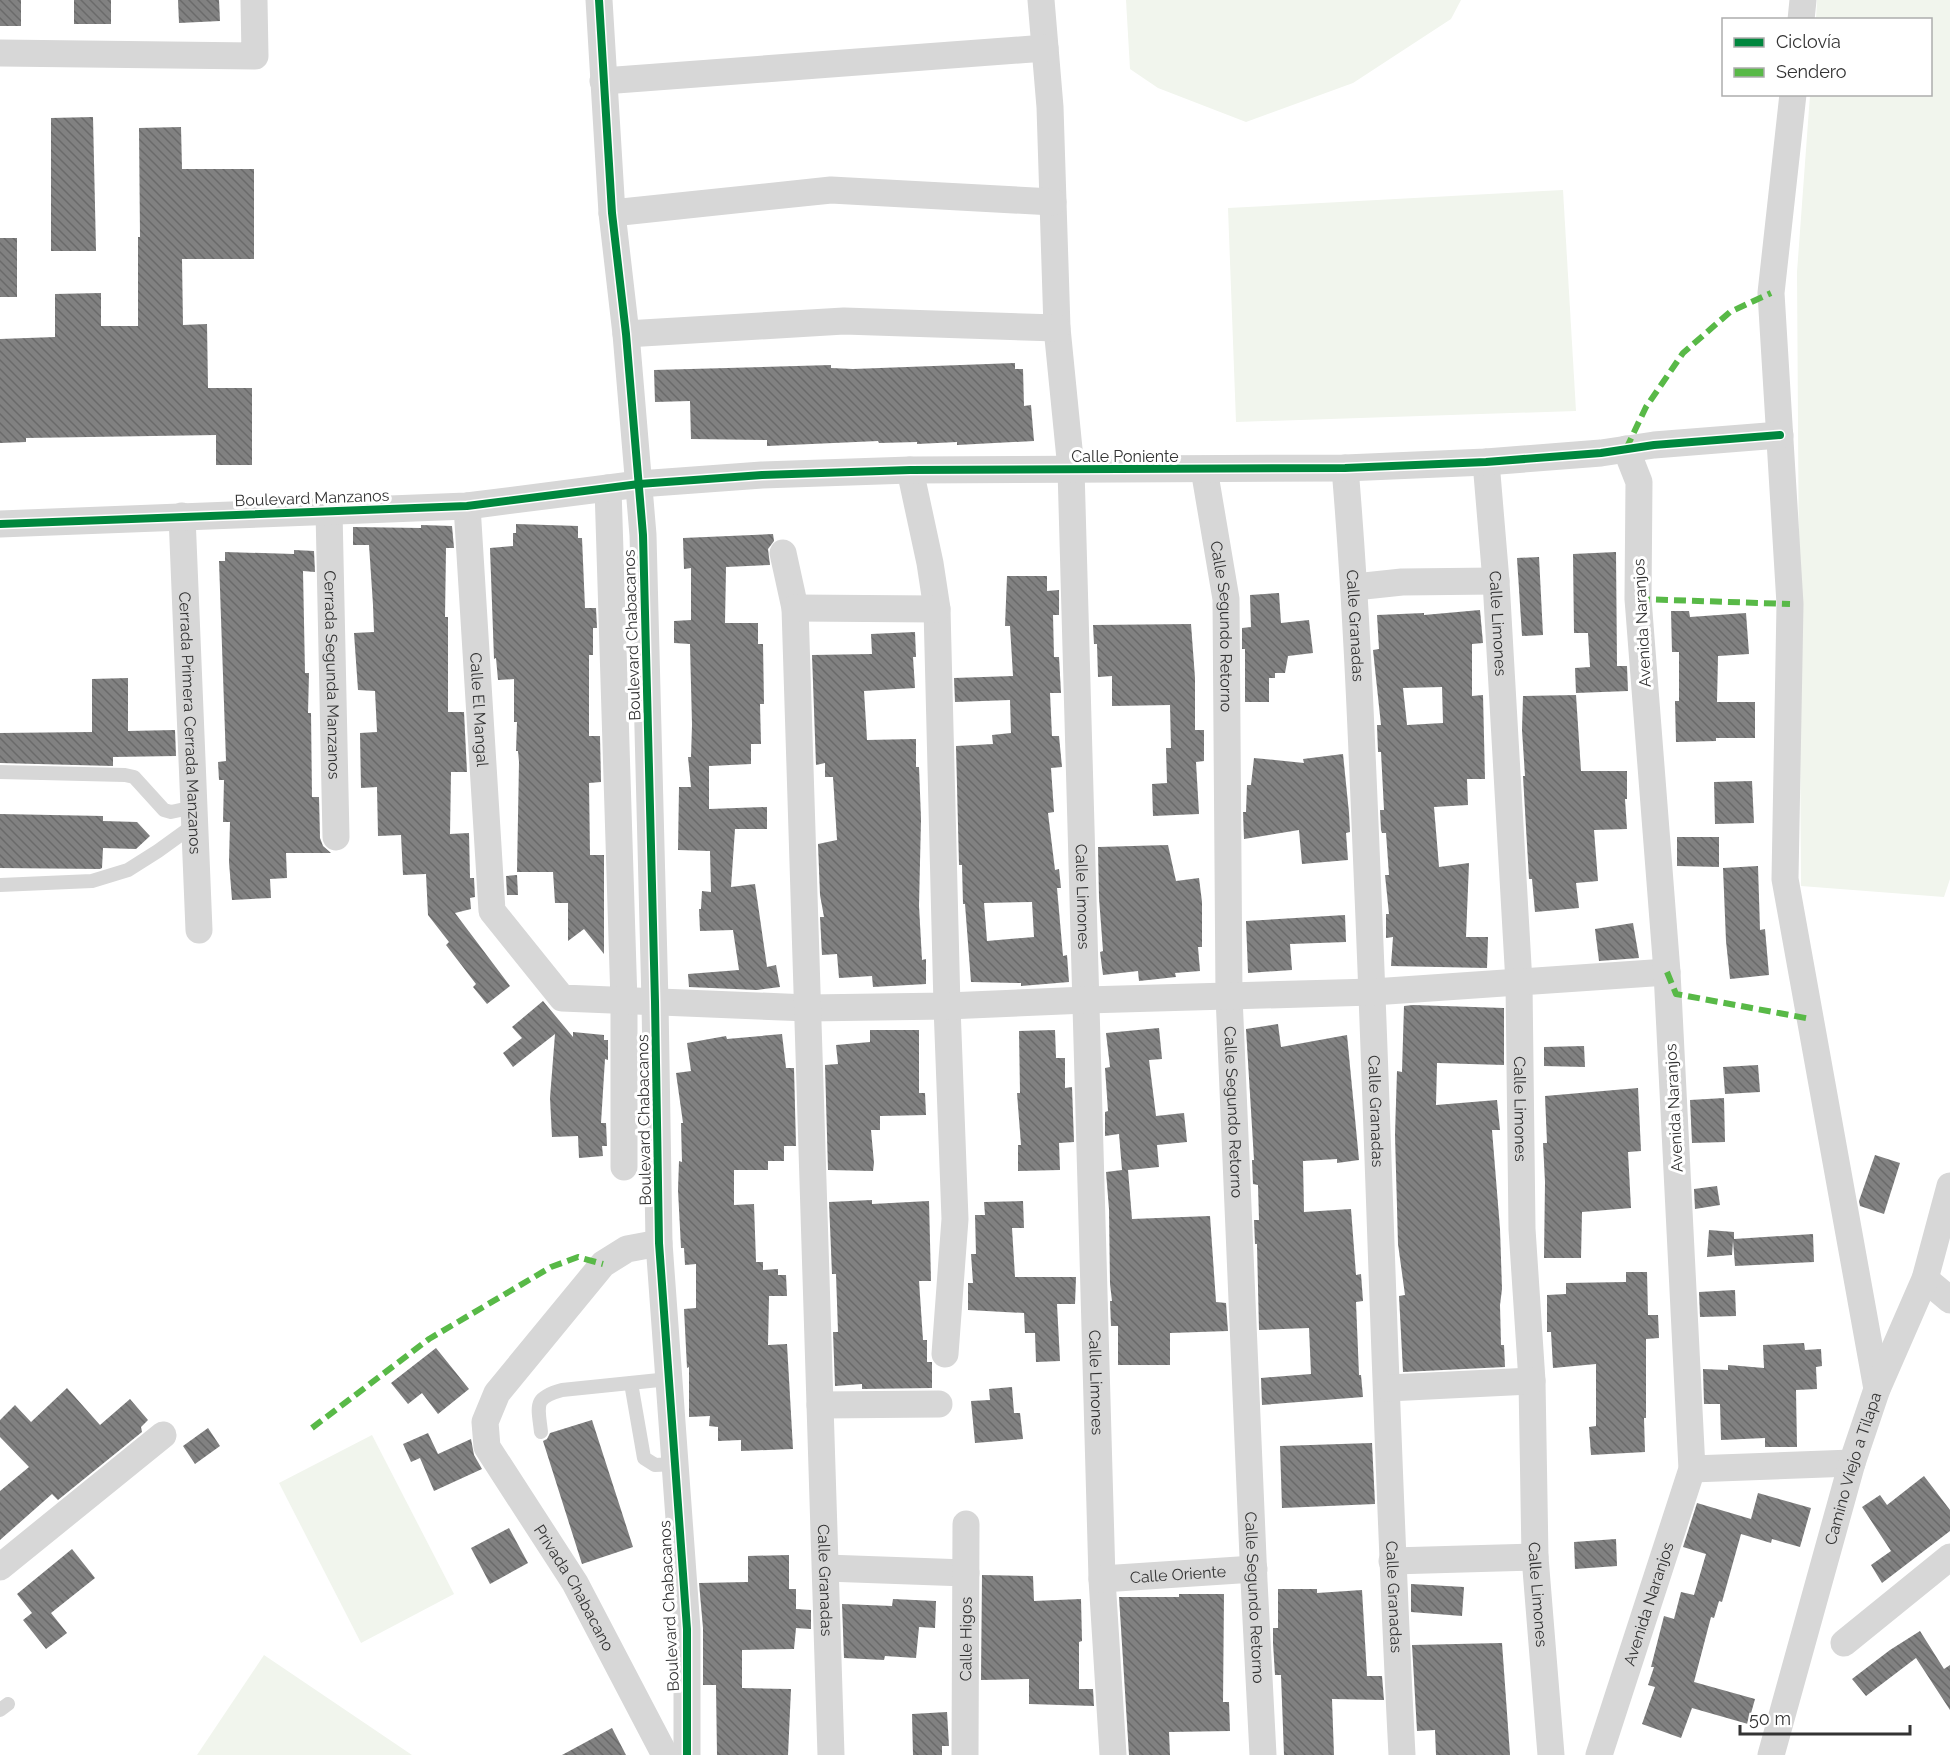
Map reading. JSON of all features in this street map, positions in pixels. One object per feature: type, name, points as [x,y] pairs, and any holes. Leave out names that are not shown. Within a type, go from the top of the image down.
[{"type":"street","points":[[0,53],[255,56],[254,0]]},
{"type":"street","points":[[599,0],[612,213],[626,334],[624,486]]},
{"type":"street","name":"Calle Limones","points":[[1041,0],[1050,107],[1057,328],[1071,469],[1102,1579],[1113,1755]]},
{"type":"street","points":[[1801,18],[1803,0]]},
{"type":"street","points":[[603,81],[1045,48]]},
{"type":"street","points":[[1793,96],[1771,293],[1790,604],[1785,879],[1877,1389]]},
{"type":"street","points":[[612,213],[831,190],[1053,202]]},
{"type":"street","points":[[626,334],[844,321],[1057,328]]},
{"type":"street","name":"Calle Poniente","points":[[624,486],[762,475],[910,470],[1204,470],[1345,468],[1486,462],[1780,435]]},
{"type":"street","name":"Avenida Naranjos","points":[[1599,1755],[1692,1469],[1667,972],[1638,599],[1639,482],[1626,449]]},
{"type":"street","name":"Calle Limones","points":[[1486,462],[1496,581],[1519,983],[1522,1229],[1532,1381],[1535,1557],[1551,1755]]},
{"type":"street","name":"Calle Granadas","points":[[1345,468],[1355,587],[1373,992],[1392,1562],[1402,1755]]},
{"type":"street","points":[[910,470],[930,563],[937,609],[955,1219],[945,1354]]},
{"type":"street","name":"Calle Segundo Retorno","points":[[1204,470],[1226,599],[1229,996],[1263,1755]]},
{"type":"street","name":"Boulevard Manzanos","points":[[0,525],[467,506],[624,486]]},
{"type":"street","name":"Boulevard Chabacanos","points":[[624,486],[624,1167]]},
{"type":"street","name":"Boulevard Chabacanos","points":[[624,486],[643,535],[656,1002],[659,1243],[687,1629],[687,1755]]},
{"type":"street","name":"Calle El Mangal","points":[[467,506],[492,911],[562,998],[624,1002]]},
{"type":"street","name":"Cerrada Segunda Manzanos","points":[[329,511],[336,837]]},
{"type":"street","name":"Cerrada Primera Cerrada Manzanos","points":[[182,516],[199,930]]},
{"type":"street","points":[[783,553],[795,608],[820,1405],[939,1404]]},
{"type":"street","points":[[1355,587],[1402,582],[1496,581]]},
{"type":"street","points":[[795,608],[937,609]]},
{"type":"street","points":[[624,1002],[807,1008],[947,1006],[1373,992],[1667,972]]},
{"type":"street","name":"Camino Viejo a Tilapa","points":[[1771,1755],[1852,1463],[1877,1389],[1925,1279],[1942,1248],[1950,1186]]},
{"type":"street","name":"Privada Chabacano","points":[[659,1243],[627,1249],[603,1264],[497,1393],[485,1422],[488,1447],[575,1583],[665,1755]]},
{"type":"street","points":[[1925,1279],[1950,1300]]},
{"type":"street","points":[[1388,1389],[1532,1381]]},
{"type":"street","name":"Calle Granadas","points":[[820,1405],[831,1755]]},
{"type":"street","points":[[0,1567],[163,1435]]},
{"type":"street","points":[[1692,1469],[1852,1463]]},
{"type":"street","name":"Calle Higos","points":[[965,1755],[966,1524]]},
{"type":"street","points":[[1392,1562],[1535,1557]]},
{"type":"street","points":[[1844,1643],[1950,1557]]},
{"type":"street","points":[[826,1568],[966,1573]]},
{"type":"street","name":"Calle Oriente","points":[[1102,1579],[1254,1569]]},
{"type":"lane","points":[[0,772],[134,777],[164,810],[194,816]]},
{"type":"lane","points":[[0,885],[92,881],[128,870],[158,851],[194,816]]},
{"type":"lane","points":[[541,1432],[538,1409],[541,1400],[547,1394],[562,1390],[669,1379]]},
{"type":"lane","points":[[631,1383],[644,1458],[655,1466],[675,1464]]},
{"type":"shaded area","points":[[1126,0],[1461,0],[1451,19],[1353,83],[1246,122],[1158,88],[1130,69]]},
{"type":"shaded area","points":[[1817,0],[1950,0],[1950,879],[1944,897],[1801,886],[1797,272],[1810,96],[1932,96],[1932,18],[1816,18]]},
{"type":"shaded area","points":[[1563,190],[1576,411],[1236,422],[1228,208]]},
{"type":"shaded area","points":[[372,1435],[454,1594],[361,1643],[279,1483]]},
{"type":"shaded area","points":[[264,1655],[412,1755],[197,1755]]},
{"type":"building","points":[[0,0],[21,0],[21,26],[0,26]]},
{"type":"building","points":[[74,0],[111,0],[111,24],[74,24]]},
{"type":"building","points":[[178,0],[219,0],[220,21],[179,23]]},
{"type":"building","points":[[93,117],[96,251],[51,251],[51,118]]},
{"type":"building","points":[[181,127],[182,169],[254,169],[254,259],[182,259],[183,325],[207,324],[208,388],[252,388],[252,465],[216,465],[216,435],[26,438],[26,442],[0,443],[0,339],[55,337],[55,294],[101,293],[101,326],[138,326],[139,128]]},
{"type":"building","points":[[0,238],[17,238],[17,297],[0,297]]},
{"type":"building","points":[[1015,363],[1015,369],[1023,369],[1024,406],[1031,405],[1034,441],[957,445],[957,442],[917,444],[917,442],[879,443],[878,441],[767,446],[767,440],[691,439],[690,401],[655,402],[654,370],[831,365],[831,368],[853,369]]},
{"type":"building","points":[[516,524],[578,526],[578,538],[582,538],[585,608],[596,608],[597,628],[593,628],[593,655],[589,655],[589,736],[600,736],[601,782],[589,783],[590,855],[604,855],[604,954],[584,929],[568,941],[568,903],[555,903],[553,872],[517,872],[519,762],[518,751],[516,751],[517,722],[514,722],[514,679],[498,680],[496,658],[494,659],[490,548],[513,546]]},
{"type":"building","points":[[421,525],[452,526],[454,548],[446,548],[445,617],[448,617],[448,712],[464,712],[467,772],[451,772],[450,834],[469,833],[470,878],[474,878],[475,897],[470,898],[471,909],[455,913],[510,986],[487,1004],[473,987],[476,984],[446,945],[449,942],[428,915],[426,874],[403,875],[401,835],[378,836],[377,787],[361,788],[360,733],[377,732],[375,691],[358,690],[354,633],[374,632],[369,545],[353,545],[353,527],[421,528]]},
{"type":"building","points":[[773,534],[774,541],[768,549],[770,565],[726,567],[725,623],[758,623],[758,644],[763,644],[764,704],[760,704],[761,744],[751,744],[751,764],[709,766],[709,809],[767,807],[767,829],[735,829],[731,887],[755,884],[767,967],[776,965],[780,987],[757,990],[689,987],[688,974],[739,970],[733,930],[700,931],[699,909],[701,909],[702,891],[711,892],[710,851],[678,850],[679,787],[691,787],[688,757],[691,757],[692,725],[690,644],[674,643],[674,621],[691,620],[691,568],[684,569],[683,538]]},
{"type":"building","points":[[294,550],[314,551],[315,572],[303,571],[305,673],[309,673],[308,713],[311,713],[312,797],[319,797],[320,838],[323,846],[331,853],[286,853],[287,878],[270,879],[271,898],[232,900],[229,862],[230,822],[223,822],[224,780],[219,780],[218,762],[226,761],[219,561],[225,561],[225,552],[294,554]]},
{"type":"building","points":[[1616,552],[1617,666],[1627,666],[1628,691],[1576,693],[1575,668],[1590,667],[1588,633],[1574,633],[1573,554]]},
{"type":"building","points":[[1539,557],[1543,635],[1522,636],[1517,558]]},
{"type":"building","points":[[1007,576],[1047,576],[1047,591],[1059,590],[1059,615],[1053,615],[1054,657],[1059,657],[1061,693],[1050,693],[1052,736],[1059,736],[1062,767],[1051,768],[1054,812],[1048,813],[1055,870],[1059,869],[1061,888],[1057,888],[1063,956],[1067,955],[1069,982],[1021,986],[1021,983],[971,982],[965,904],[963,904],[962,865],[959,865],[956,746],[993,744],[992,735],[1011,733],[1010,700],[955,702],[954,678],[1013,676],[1010,626],[1005,626]],"holes":[[[1032,902],[1034,937],[987,941],[984,903]]]},
{"type":"building","points":[[1279,593],[1281,623],[1309,620],[1313,653],[1288,656],[1285,673],[1275,673],[1275,678],[1269,678],[1269,702],[1245,702],[1245,649],[1242,649],[1242,628],[1251,627],[1250,595]]},
{"type":"building","points":[[1480,610],[1483,643],[1472,644],[1472,696],[1483,695],[1485,779],[1467,779],[1468,805],[1434,807],[1439,867],[1469,863],[1466,937],[1488,937],[1487,968],[1391,966],[1393,937],[1386,938],[1386,914],[1389,914],[1385,875],[1389,875],[1386,833],[1382,833],[1381,830],[1380,810],[1384,810],[1377,725],[1381,725],[1373,650],[1379,649],[1377,615],[1424,613],[1424,615]],"holes":[[[1442,687],[1443,723],[1407,725],[1403,688]]]},
{"type":"building","points":[[1671,611],[1689,611],[1690,617],[1746,613],[1749,654],[1718,656],[1717,702],[1755,702],[1755,738],[1716,738],[1716,741],[1676,742],[1675,701],[1679,701],[1679,652],[1672,652]]},
{"type":"building","points":[[1191,624],[1195,678],[1195,730],[1204,730],[1204,761],[1196,762],[1199,814],[1153,816],[1152,784],[1167,783],[1166,748],[1171,748],[1170,705],[1112,706],[1112,676],[1098,677],[1097,644],[1094,644],[1093,625]]},
{"type":"building","points":[[915,632],[916,657],[913,657],[915,688],[864,691],[867,740],[916,739],[921,819],[919,906],[922,960],[926,959],[926,984],[873,987],[872,976],[839,978],[837,954],[822,955],[820,917],[824,917],[820,895],[818,844],[837,840],[833,777],[825,777],[825,763],[816,765],[812,655],[872,654],[871,634]]},
{"type":"building","points":[[128,678],[128,731],[175,730],[176,756],[113,757],[113,766],[0,763],[0,733],[92,732],[92,679]]},
{"type":"building","points":[[1576,695],[1581,771],[1627,771],[1627,799],[1625,799],[1627,829],[1594,830],[1598,881],[1576,883],[1579,908],[1535,912],[1532,879],[1529,879],[1523,776],[1525,776],[1522,730],[1523,696]]},
{"type":"building","points":[[1343,754],[1350,832],[1346,833],[1348,860],[1302,864],[1299,830],[1244,839],[1243,812],[1246,812],[1247,785],[1251,785],[1254,758],[1304,763],[1303,759]]},
{"type":"building","points":[[1752,781],[1754,823],[1715,824],[1714,782]]},
{"type":"building","points":[[0,814],[103,816],[103,821],[137,822],[150,836],[136,849],[103,848],[102,868],[100,869],[0,868]]},
{"type":"building","points":[[1677,837],[1719,837],[1719,867],[1677,866]]},
{"type":"building","points":[[1168,845],[1176,881],[1199,878],[1202,902],[1202,947],[1198,947],[1200,971],[1175,973],[1176,977],[1139,981],[1138,971],[1103,975],[1100,952],[1103,951],[1098,847]]},
{"type":"building","points":[[1758,866],[1760,930],[1765,929],[1769,975],[1730,979],[1723,868]]},
{"type":"building","points":[[517,875],[518,895],[507,895],[506,876]]},
{"type":"building","points":[[1345,915],[1346,942],[1290,944],[1292,970],[1248,973],[1246,921]]},
{"type":"building","points":[[1633,923],[1639,958],[1599,961],[1595,929]]},
{"type":"building","points":[[543,1001],[573,1037],[573,1032],[604,1035],[604,1040],[608,1040],[601,1123],[606,1123],[607,1146],[602,1146],[603,1156],[579,1158],[578,1136],[552,1137],[550,1098],[555,1034],[513,1067],[503,1053],[522,1038],[512,1027]]},
{"type":"building","points":[[1404,1006],[1504,1008],[1504,1065],[1437,1063],[1436,1105],[1497,1100],[1500,1130],[1492,1130],[1500,1229],[1501,1345],[1504,1345],[1505,1367],[1403,1372],[1399,1296],[1405,1295],[1398,1244],[1395,1135],[1397,1071],[1402,1072]]},
{"type":"building","points":[[1278,1024],[1281,1047],[1347,1035],[1359,1160],[1337,1163],[1337,1159],[1303,1161],[1304,1212],[1351,1209],[1356,1275],[1361,1274],[1363,1301],[1356,1302],[1359,1375],[1361,1375],[1363,1397],[1262,1405],[1261,1378],[1311,1374],[1309,1328],[1259,1330],[1257,1244],[1255,1244],[1254,1220],[1259,1220],[1258,1185],[1253,1184],[1252,1160],[1254,1160],[1246,1029]]},
{"type":"building","points":[[1159,1028],[1162,1059],[1149,1060],[1156,1116],[1184,1113],[1187,1142],[1157,1145],[1159,1167],[1128,1170],[1132,1219],[1210,1216],[1216,1302],[1226,1303],[1228,1331],[1170,1333],[1170,1365],[1118,1365],[1118,1326],[1111,1326],[1110,1301],[1112,1301],[1106,1172],[1122,1170],[1119,1134],[1105,1136],[1105,1112],[1108,1111],[1105,1068],[1110,1067],[1106,1033]]},
{"type":"building","points":[[870,1030],[919,1030],[919,1093],[925,1093],[926,1115],[880,1116],[880,1130],[871,1130],[873,1171],[828,1170],[825,1065],[838,1064],[836,1045],[870,1042]]},
{"type":"building","points":[[1055,1030],[1056,1058],[1065,1058],[1065,1088],[1072,1087],[1074,1142],[1059,1143],[1060,1170],[1018,1171],[1018,1145],[1021,1145],[1017,1093],[1020,1093],[1019,1031]]},
{"type":"building","points":[[782,1034],[786,1068],[794,1068],[796,1146],[784,1146],[784,1161],[768,1161],[768,1170],[734,1170],[734,1205],[754,1204],[756,1262],[763,1262],[763,1270],[778,1269],[778,1275],[786,1275],[787,1296],[769,1296],[768,1345],[787,1344],[793,1449],[741,1451],[741,1440],[718,1441],[718,1427],[709,1426],[710,1416],[689,1417],[689,1367],[687,1368],[684,1309],[696,1308],[696,1264],[685,1265],[684,1248],[681,1248],[678,1190],[679,1161],[682,1162],[681,1123],[683,1123],[676,1073],[691,1071],[687,1043],[726,1036],[727,1039]]},
{"type":"building","points":[[1584,1046],[1585,1067],[1544,1066],[1544,1047]]},
{"type":"building","points":[[1758,1065],[1760,1092],[1725,1094],[1723,1067]]},
{"type":"building","points":[[1638,1088],[1641,1151],[1628,1152],[1631,1208],[1582,1212],[1581,1258],[1544,1258],[1543,1143],[1547,1143],[1545,1096]]},
{"type":"building","points":[[1724,1098],[1725,1142],[1692,1143],[1690,1100]]},
{"type":"building","points":[[1875,1155],[1900,1163],[1884,1214],[1860,1206],[1859,1201]]},
{"type":"building","points":[[1717,1186],[1720,1205],[1695,1209],[1694,1189]]},
{"type":"building","points":[[872,1200],[872,1204],[929,1201],[931,1281],[919,1281],[923,1340],[927,1340],[927,1362],[932,1362],[932,1388],[862,1389],[862,1384],[835,1386],[833,1332],[838,1332],[836,1274],[832,1274],[829,1202]]},
{"type":"building","points":[[1023,1201],[1024,1228],[1012,1228],[1015,1277],[1076,1277],[1075,1304],[1057,1304],[1060,1361],[1036,1362],[1035,1333],[1025,1333],[1024,1313],[968,1310],[968,1283],[973,1283],[971,1254],[976,1254],[975,1215],[985,1215],[984,1202]]},
{"type":"building","points":[[1709,1230],[1734,1232],[1734,1239],[1813,1234],[1814,1262],[1735,1266],[1733,1241],[1732,1255],[1707,1257]]},
{"type":"building","points":[[1626,1272],[1647,1272],[1648,1315],[1658,1315],[1659,1338],[1646,1339],[1645,1452],[1591,1455],[1589,1427],[1596,1426],[1596,1364],[1553,1368],[1551,1332],[1547,1332],[1547,1295],[1566,1294],[1566,1283],[1626,1282]]},
{"type":"building","points":[[1735,1290],[1736,1316],[1700,1317],[1699,1292]]},
{"type":"building","points":[[1804,1343],[1805,1350],[1821,1349],[1822,1366],[1816,1367],[1817,1389],[1796,1390],[1797,1447],[1765,1447],[1765,1438],[1721,1440],[1720,1404],[1704,1404],[1703,1369],[1728,1370],[1728,1365],[1764,1368],[1763,1345]]},
{"type":"building","points":[[436,1348],[469,1389],[438,1414],[422,1393],[408,1404],[391,1383]]},
{"type":"building","points":[[1012,1387],[1014,1413],[1020,1413],[1023,1439],[975,1443],[971,1401],[990,1400],[989,1389]]},
{"type":"building","points":[[67,1388],[100,1425],[130,1399],[148,1420],[141,1427],[142,1432],[58,1500],[52,1494],[0,1540],[0,1491],[29,1467],[0,1437],[0,1420],[15,1405],[31,1422]]},
{"type":"building","points":[[592,1420],[633,1547],[582,1564],[543,1441],[550,1433]]},
{"type":"building","points":[[208,1428],[220,1446],[195,1464],[183,1446]]},
{"type":"building","points":[[428,1433],[438,1454],[471,1439],[474,1455],[482,1469],[434,1491],[420,1458],[411,1462],[403,1444]]},
{"type":"building","points":[[1372,1443],[1375,1504],[1282,1508],[1280,1446]]},
{"type":"building","points":[[1924,1476],[1950,1510],[1950,1531],[1882,1583],[1871,1565],[1891,1551],[1862,1507],[1880,1495],[1887,1505]]},
{"type":"building","points":[[1758,1493],[1811,1508],[1800,1547],[1772,1539],[1771,1543],[1741,1534],[1722,1602],[1719,1601],[1714,1618],[1711,1617],[1694,1682],[1755,1699],[1748,1724],[1692,1708],[1681,1738],[1642,1724],[1655,1687],[1648,1685],[1664,1616],[1674,1619],[1681,1592],[1694,1595],[1706,1554],[1683,1547],[1697,1503],[1751,1519]]},
{"type":"building","points":[[509,1528],[528,1563],[490,1584],[471,1548]]},
{"type":"building","points":[[1616,1539],[1617,1566],[1575,1569],[1574,1542]]},
{"type":"building","points":[[72,1549],[95,1578],[51,1613],[67,1633],[46,1649],[23,1620],[32,1613],[17,1594]]},
{"type":"building","points":[[789,1555],[789,1589],[796,1589],[796,1609],[811,1610],[811,1629],[796,1628],[794,1649],[742,1650],[742,1688],[791,1689],[788,1755],[717,1755],[716,1685],[703,1685],[703,1628],[699,1583],[748,1582],[748,1556]]},
{"type":"building","points":[[982,1575],[1033,1576],[1034,1601],[1081,1599],[1082,1641],[1079,1642],[1079,1689],[1093,1689],[1094,1706],[1029,1704],[1029,1679],[981,1680]]},
{"type":"building","points":[[1411,1584],[1464,1587],[1462,1616],[1411,1612]]},
{"type":"building","points":[[1278,1589],[1317,1589],[1317,1593],[1362,1590],[1367,1676],[1382,1676],[1384,1700],[1332,1699],[1334,1755],[1284,1755],[1281,1675],[1275,1675],[1273,1643],[1273,1628],[1278,1628]]},
{"type":"building","points":[[1179,1594],[1224,1594],[1223,1702],[1229,1702],[1230,1731],[1169,1732],[1170,1755],[1129,1755],[1119,1597],[1179,1597]]},
{"type":"building","points":[[893,1599],[936,1601],[935,1628],[919,1627],[916,1658],[885,1656],[884,1660],[844,1658],[842,1604],[892,1606]]},
{"type":"building","points":[[1920,1631],[1944,1669],[1950,1665],[1950,1710],[1916,1658],[1866,1696],[1852,1679]]},
{"type":"building","points":[[1502,1643],[1510,1755],[1436,1755],[1435,1730],[1417,1731],[1412,1645]]},
{"type":"building","points":[[947,1712],[949,1746],[942,1746],[942,1755],[913,1755],[912,1714]]},
{"type":"building","points":[[612,1728],[626,1755],[562,1755]]},
{"type":"marked path","points":[[1626,449],[1646,407],[1683,353],[1730,312],[1771,293]]},
{"type":"marked path","points":[[1638,599],[1790,604]]},
{"type":"marked path","points":[[1667,972],[1676,994],[1811,1019]]},
{"type":"marked path","points":[[312,1428],[429,1339],[551,1267],[578,1257],[603,1264]]},
{"type":"cycle path","points":[[599,0],[612,213],[626,334],[643,535],[659,1243],[687,1629],[687,1755]]},
{"type":"cycle path","points":[[0,524],[467,506],[639,484],[762,475],[910,470],[1345,468],[1486,462],[1780,435]]}]
